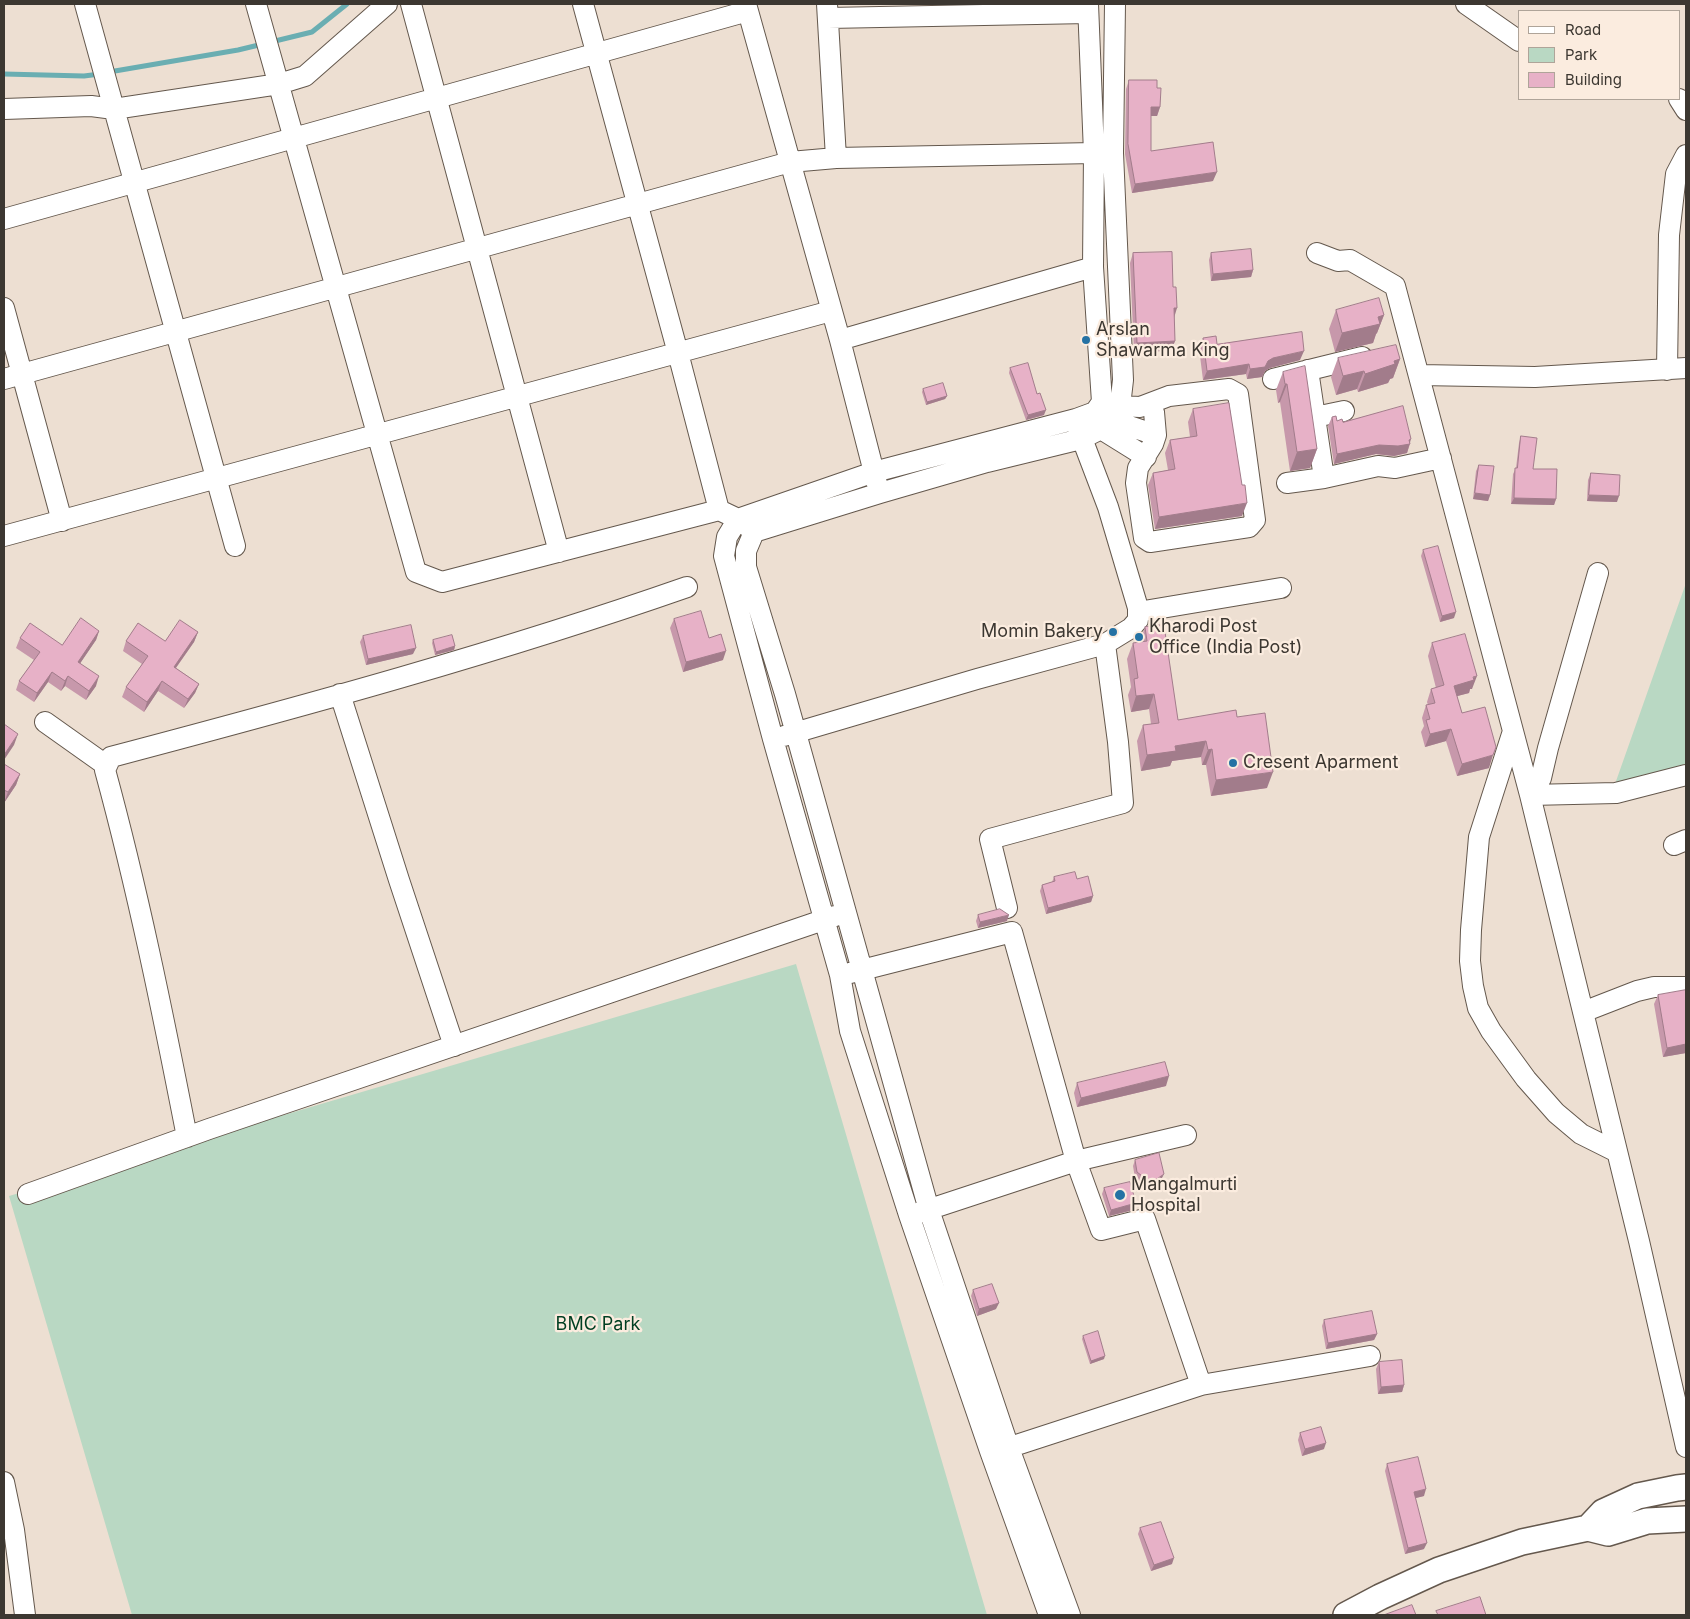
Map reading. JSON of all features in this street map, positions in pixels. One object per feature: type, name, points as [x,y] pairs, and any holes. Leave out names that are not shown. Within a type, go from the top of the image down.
[{"type":"main road","points":[[1588,1528],[1603,1512],[1638,1496],[1686,1487]]},
{"type":"main road","points":[[1346,1615],[1439,1570],[1522,1542],[1588,1528],[1608,1533],[1647,1522],[1686,1519]]},
{"type":"street","points":[[85,4],[235,546]]},
{"type":"street","points":[[256,4],[416,572],[442,582],[719,510],[738,519],[754,532]]},
{"type":"street","points":[[4,109],[91,106],[112,101],[279,84],[305,76],[387,4]]},
{"type":"street","points":[[411,4],[559,552]]},
{"type":"street","points":[[583,4],[719,510]]},
{"type":"street","points":[[1111,419],[1123,380],[1113,154],[1114,4]]},
{"type":"street","points":[[1466,4],[1518,40]]},
{"type":"street","points":[[4,219],[596,54],[747,8],[840,340],[880,493]]},
{"type":"street","points":[[836,158],[828,11],[1088,8],[1094,154],[1093,267],[1102,402],[1094,412],[1076,419],[874,472],[738,519],[727,537],[724,556],[785,694],[929,1210],[1049,1615]]},
{"type":"street","points":[[1091,90],[1114,91]]},
{"type":"street","points":[[13,377],[790,162],[836,158],[1094,154]]},
{"type":"street","points":[[1419,375],[1535,377],[1676,369],[1669,235],[1679,207],[1676,174],[1686,155]]},
{"type":"street","points":[[1317,252],[1338,261],[1350,260],[1395,286],[1403,348],[1419,375],[1530,795],[1617,1152],[1686,1447]]},
{"type":"street","points":[[840,340],[1093,267]]},
{"type":"street","points":[[4,308],[13,377],[62,521]]},
{"type":"street","points":[[4,536],[831,311]]},
{"type":"street","points":[[1273,379],[1376,354]]},
{"type":"street","points":[[1308,370],[1324,478]]},
{"type":"street","points":[[1070,1615],[1000,1451],[909,1215],[850,1031],[840,975],[763,701],[748,608],[746,551],[754,532],[987,462],[1081,439],[1111,419],[1169,396],[1229,389],[1238,394],[1255,520],[1249,528],[1150,542],[1144,538],[1136,483],[1138,468],[1146,457],[1156,435],[1154,412]]},
{"type":"street","points":[[1315,417],[1344,410]]},
{"type":"street","points":[[773,739],[977,679],[1105,644],[1131,628],[1138,620],[1138,612],[1108,507],[1081,439],[1076,419]]},
{"type":"street","points":[[1111,419],[1156,435]]},
{"type":"street","points":[[1111,419],[1146,457]]},
{"type":"street","points":[[1287,483],[1324,478],[1378,466],[1395,468],[1441,458]]},
{"type":"street","points":[[1530,795],[1541,778],[1598,573]]},
{"type":"street","points":[[187,1137],[127,849],[105,770],[111,757],[460,660],[687,587]]},
{"type":"street","points":[[1138,612],[1281,588]]},
{"type":"street","points":[[1007,908],[990,839],[1123,803],[1118,742],[1105,644]]},
{"type":"street","points":[[340,694],[454,1046]]},
{"type":"street","points":[[763,701],[785,694]]},
{"type":"street","points":[[45,722],[107,766]]},
{"type":"street","points":[[1513,731],[1479,837],[1470,930],[1470,961],[1478,1008],[1491,1031],[1526,1079],[1556,1114],[1580,1134],[1617,1152]]},
{"type":"street","points":[[1530,795],[1616,793],[1686,775]]},
{"type":"street","points":[[28,1194],[187,1137],[846,912]]},
{"type":"street","points":[[840,975],[1012,932],[1076,1161],[1101,1230],[1144,1219],[1201,1385]]},
{"type":"street","points":[[1583,1012],[1637,991],[1654,987],[1686,987]]},
{"type":"street","points":[[909,1215],[1076,1161],[1186,1135]]},
{"type":"street","points":[[1000,1451],[1201,1385],[1370,1356]]},
{"type":"street","points":[[4,1482],[14,1530],[25,1615]]},
{"type":"green space","points":[[1686,583],[1686,764],[1615,784]]},
{"type":"green space","name":"BMC Park","points":[[796,964],[987,1615],[132,1615],[9,1196]]},
{"type":"building","points":[[1129,80],[1157,80],[1157,88],[1161,88],[1160,107],[1151,107],[1151,151],[1213,142],[1217,172],[1135,184],[1128,144]]},
{"type":"building","points":[[1251,249],[1253,270],[1213,274],[1211,253]]},
{"type":"building","points":[[1172,252],[1173,287],[1176,287],[1177,308],[1174,308],[1175,341],[1137,343],[1133,253]]},
{"type":"building","points":[[1379,298],[1384,315],[1378,317],[1380,324],[1342,333],[1336,310]]},
{"type":"building","points":[[1302,332],[1304,351],[1273,358],[1268,361],[1265,367],[1250,369],[1249,364],[1207,371],[1203,338],[1216,336],[1217,344]]},
{"type":"building","points":[[1396,345],[1400,359],[1394,361],[1395,364],[1365,374],[1364,371],[1343,376],[1338,358]]},
{"type":"building","points":[[1028,363],[1037,394],[1040,393],[1046,410],[1028,415],[1010,368]]},
{"type":"building","points":[[1305,366],[1317,449],[1297,452],[1287,384],[1285,384],[1283,372]]},
{"type":"building","points":[[943,383],[947,396],[927,402],[923,389]]},
{"type":"building","points":[[1229,403],[1242,485],[1245,485],[1247,503],[1159,517],[1153,473],[1175,469],[1170,440],[1197,436],[1193,409]]},
{"type":"building","points":[[1403,406],[1411,439],[1409,440],[1410,444],[1398,446],[1379,445],[1337,454],[1332,417],[1336,416],[1337,421],[1342,419],[1343,422]]},
{"type":"building","points":[[1521,436],[1537,438],[1533,469],[1557,469],[1556,499],[1514,498],[1515,468],[1517,468]]},
{"type":"building","points":[[1479,465],[1494,466],[1490,495],[1475,493]]},
{"type":"building","points":[[1591,473],[1620,475],[1619,496],[1589,495]]},
{"type":"building","points":[[1438,546],[1456,612],[1442,616],[1423,550]]},
{"type":"building","points":[[701,611],[709,638],[721,634],[726,651],[686,662],[674,619]]},
{"type":"building","points":[[81,618],[99,631],[78,662],[99,676],[89,691],[68,676],[65,681],[52,672],[37,693],[19,681],[40,652],[20,638],[30,623],[62,645]]},
{"type":"building","points":[[180,620],[198,632],[174,667],[199,684],[188,699],[162,681],[147,702],[126,687],[148,656],[126,641],[138,623],[165,641]]},
{"type":"building","points":[[411,625],[416,648],[368,659],[363,636]]},
{"type":"building","points":[[1164,625],[1178,720],[1236,710],[1237,717],[1265,713],[1273,772],[1216,780],[1212,749],[1208,750],[1206,741],[1175,746],[1176,751],[1147,755],[1143,725],[1159,723],[1154,694],[1136,696],[1134,679],[1138,678],[1133,643],[1147,641],[1145,627]]},
{"type":"building","points":[[1465,634],[1477,676],[1473,677],[1474,680],[1454,686],[1462,713],[1485,707],[1496,747],[1493,755],[1462,764],[1451,729],[1430,734],[1426,720],[1430,719],[1426,705],[1435,703],[1431,689],[1444,685],[1432,643]]},
{"type":"building","points":[[452,635],[455,646],[436,652],[433,640]]},
{"type":"building","points":[[4,724],[18,734],[4,755]]},
{"type":"building","points":[[4,764],[20,774],[8,792],[4,790]]},
{"type":"building","points":[[1075,872],[1077,879],[1088,876],[1093,896],[1048,908],[1042,885],[1055,881],[1054,877]]},
{"type":"building","points":[[1000,909],[1009,915],[980,922],[978,915]]},
{"type":"building","points":[[1686,990],[1686,1044],[1667,1048],[1658,995]]},
{"type":"building","points":[[1165,1062],[1169,1076],[1081,1098],[1077,1083]]},
{"type":"building","points":[[1159,1153],[1164,1174],[1151,1183],[1137,1172],[1135,1160]]},
{"type":"building","points":[[1130,1182],[1136,1203],[1111,1210],[1104,1188]]},
{"type":"building","points":[[992,1284],[999,1303],[979,1309],[973,1290]]},
{"type":"building","points":[[1372,1311],[1377,1334],[1328,1343],[1324,1320]]},
{"type":"building","points":[[1098,1331],[1105,1356],[1091,1361],[1083,1336]]},
{"type":"building","points":[[1402,1360],[1404,1385],[1381,1387],[1379,1362]]},
{"type":"building","points":[[1321,1427],[1326,1443],[1305,1449],[1300,1433]]},
{"type":"building","points":[[1418,1457],[1426,1489],[1414,1492],[1427,1543],[1408,1548],[1387,1464]]},
{"type":"building","points":[[1161,1522],[1174,1558],[1154,1565],[1140,1528]]},
{"type":"building","points":[[1480,1597],[1486,1615],[1438,1615],[1436,1611]]},
{"type":"building","points":[[1412,1605],[1416,1615],[1384,1615]]},
{"type":"waterway","points":[[271,42],[312,32],[347,4]]},
{"type":"waterway","points":[[109,72],[263,44]]},
{"type":"waterway","points":[[4,74],[84,76],[100,74]]},
{"type":"place","name":"Arslan Shawarma King","points":[[1086,340]]},
{"type":"place","name":"Momin Bakery","points":[[1113,632]]},
{"type":"place","name":"Kharodi Post Office (India Post)","points":[[1139,637]]},
{"type":"place","name":"Cresent Aparment","points":[[1233,763]]},
{"type":"place","name":"Mangalmurti Hospital","points":[[1120,1195]]}]
